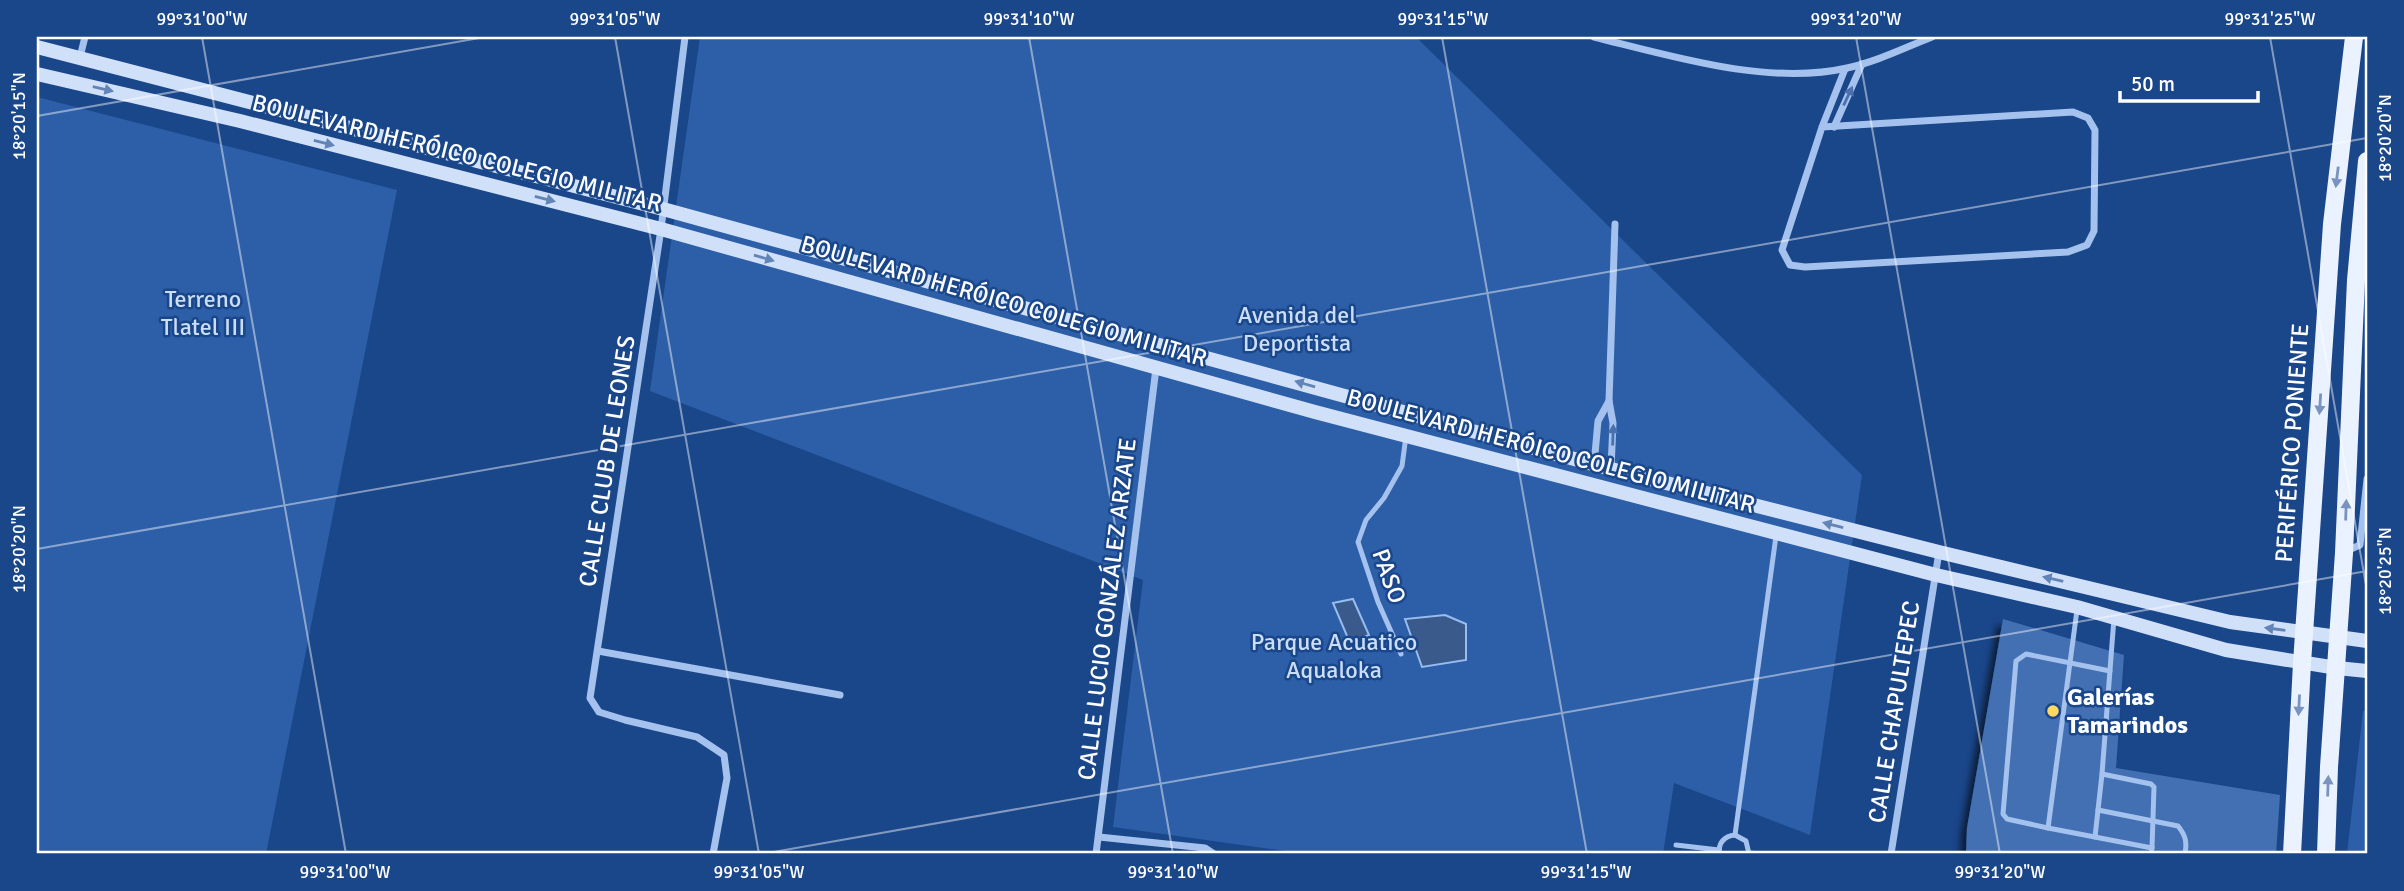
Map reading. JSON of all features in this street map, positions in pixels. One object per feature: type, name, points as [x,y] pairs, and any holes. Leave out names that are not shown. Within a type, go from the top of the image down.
[{"type":"main road","name":"PERIFÉRICO PONIENTE","points":[[2292,854],[2302,663],[2332,225],[2354,37]]},
{"type":"main road","name":"BOULEVARD HERÓICO COLEGIO MILITAR","points":[[37,47],[663,209],[1119,332],[1594,465],[2230,622],[2367,641]]},
{"type":"main road","name":"BOULEVARD HERÓICO COLEGIO MILITAR","points":[[37,74],[240,121],[661,229],[1406,436],[1936,575],[2077,607],[2226,650],[2367,671]]},
{"type":"main road","points":[[2326,854],[2329,767],[2344,553],[2356,280],[2367,161]]},
{"type":"street","points":[[80,57],[85,37]]},
{"type":"street","name":"CALLE CLUB DE LEONES","points":[[685,37],[661,229],[590,698],[599,712],[697,737],[723,755],[727,778],[713,854]]},
{"type":"street","points":[[1594,37],[1756,72],[1798,75],[1862,64],[1932,37]]},
{"type":"street","points":[[1834,127],[1862,64]]},
{"type":"street","points":[[1822,127],[2073,112],[2088,118],[2095,130],[2094,231],[2087,245],[2068,252],[1805,267],[1790,265],[1782,250],[1822,127],[1844,69]]},
{"type":"street","points":[[1611,469],[1613,423],[1609,401],[1615,224]]},
{"type":"street","name":"CALLE LUCIO GONZÁLEZ ARZATE","points":[[1096,854],[1156,368]]},
{"type":"street","points":[[1594,465],[1598,421],[1609,401]]},
{"type":"street","points":[[2344,553],[2360,545],[2367,479]]},
{"type":"street","name":"CALLE CHAPULTEPEC","points":[[1891,854],[1939,552]]},
{"type":"street","points":[[598,651],[840,695]]},
{"type":"street","points":[[1098,837],[1205,848],[1214,854]]},
{"type":"lane","name":"PASO","points":[[1401,654],[1378,602],[1358,542],[1366,520],[1384,498],[1402,466],[1406,436]]},
{"type":"lane","points":[[1735,835],[1776,533]]},
{"type":"lane","points":[[2048,828],[2077,607]]},
{"type":"lane","points":[[2095,837],[2114,618]]},
{"type":"lane","points":[[2102,775],[2151,784],[2155,791],[2152,851],[2007,819],[2003,814],[2016,661],[2026,654],[2110,671]]},
{"type":"lane","points":[[2098,810],[2178,826],[2185,834],[2185,854]]},
{"type":"lane","points":[[1676,845],[1719,852],[1724,839],[1735,835],[1746,841],[1749,854],[1761,854]]},
{"type":"green space","name":"Avenida del Deportista","points":[[700,37],[1416,37],[1862,475],[1810,835],[1674,783],[1663,854],[1307,854],[1113,827],[1143,580],[650,391]]},
{"type":"green space","name":"Terreno Tlatel III","points":[[37,97],[397,190],[266,854],[37,854]]},
{"type":"green space","points":[[2363,711],[2367,711],[2367,854],[2347,854]]},
{"type":"shaded area","points":[[1353,599],[1369,635],[1350,643],[1333,603]]},
{"type":"shaded area","points":[[1445,615],[1466,624],[1466,660],[1422,667],[1405,619]]},
{"type":"building","name":"Galerías Tamarindos","points":[[2003,619],[2124,655],[2116,768],[2280,795],[2276,854],[1966,854],[1967,828]]},
{"type":"place","name":"Galerías Tamarindos","points":[[2053,711]]},
{"type":"park label","name":"Parque Acuatico Aqualoka","points":[[1334,656]]}]
